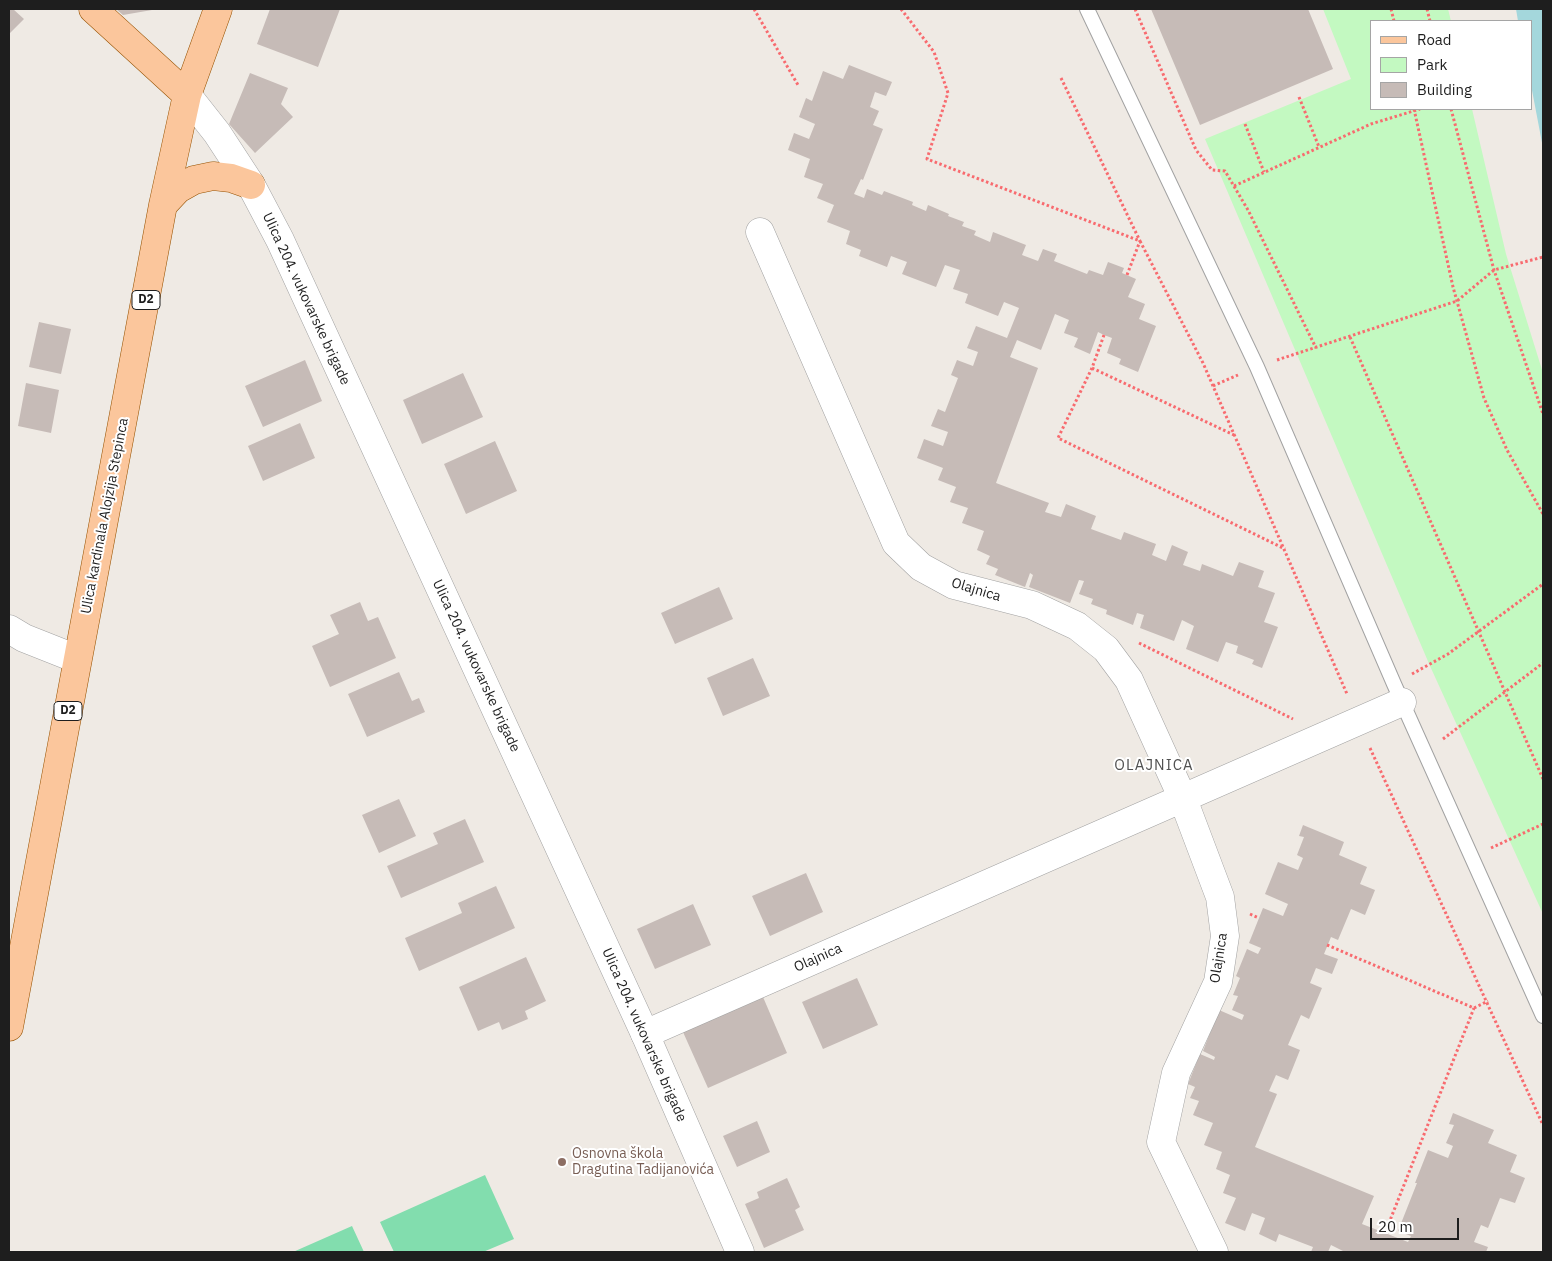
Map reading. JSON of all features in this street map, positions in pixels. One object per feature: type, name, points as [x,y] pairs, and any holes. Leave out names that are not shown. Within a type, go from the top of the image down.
[{"type":"main road","points":[[92,9],[187,95]]},
{"type":"main road","name":"Ulica kardinala Alojzija Stepinca","points":[[9,1027],[163,206],[187,95],[218,9]]},
{"type":"main road","points":[[163,206],[178,189],[194,180],[213,176],[231,178],[251,185]]},
{"type":"street","name":"Ulica 204. vukovarske brigade","points":[[187,95],[217,132],[251,185],[280,240],[644,1034],[740,1252]]},
{"type":"street","name":"Olajnica","points":[[760,232],[896,543],[921,567],[954,585],[1032,605],[1077,626],[1106,649],[1129,680],[1183,799],[1220,896],[1225,936],[1218,982],[1176,1073],[1161,1142],[1214,1252]]},
{"type":"street","points":[[9,629],[24,638],[77,660]]},
{"type":"street","name":"Olajnica","points":[[644,1034],[1358,722],[1398,693]]},
{"type":"lane","points":[[1087,9],[1257,367],[1398,693],[1543,1016]]},
{"type":"path","points":[[754,9],[798,85]]},
{"type":"path","points":[[901,9],[934,52],[948,93],[927,159],[1140,241]]},
{"type":"path","points":[[1134,9],[1196,150],[1212,170],[1225,171],[1316,348]]},
{"type":"path","points":[[1061,78],[1140,241],[1203,363],[1285,549],[1358,722],[1488,1001],[1543,1125]]},
{"type":"path","points":[[1299,97],[1318,147]]},
{"type":"path","points":[[1234,186],[1371,124],[1414,110],[1457,301],[1484,398],[1507,450],[1543,514]]},
{"type":"path","points":[[1451,110],[1494,270],[1543,414]]},
{"type":"path","points":[[1245,124],[1264,172]]},
{"type":"path","points":[[1127,275],[1140,241]]},
{"type":"path","points":[[1257,367],[1457,301],[1494,270],[1543,257]]},
{"type":"path","points":[[1104,334],[1092,368],[1058,438],[1285,549]]},
{"type":"path","points":[[1350,337],[1543,779]]},
{"type":"path","points":[[1092,368],[1234,436]]},
{"type":"path","points":[[1398,693],[1543,584]]},
{"type":"path","points":[[1425,753],[1543,663]]},
{"type":"path","points":[[1472,857],[1543,824]]},
{"type":"path","points":[[1328,945],[1474,1008]]},
{"type":"path","points":[[1384,1232],[1474,1008],[1488,1001]]},
{"type":"green space","points":[[1323,9],[1448,9],[1451,20],[1370,20],[1370,110],[1472,110],[1506,254],[1543,373],[1543,914],[1430,666],[1205,139],[1351,79]]},
{"type":"green space","points":[[485,1175],[514,1239],[483,1252],[394,1252],[380,1222]]},
{"type":"green space","points":[[352,1226],[364,1252],[293,1252]]},
{"type":"water","points":[[1516,9],[1543,9],[1543,148],[1532,90],[1532,20],[1518,20]]},
{"type":"building","points":[[9,9],[13,9],[24,19],[9,34]]},
{"type":"building","points":[[116,9],[152,9],[152,10],[123,15]]},
{"type":"building","points":[[270,9],[340,9],[318,67],[257,44]]},
{"type":"building","points":[[1151,9],[1308,9],[1333,69],[1200,125]]},
{"type":"building","points":[[849,65],[892,82],[886,96],[875,92],[870,107],[879,111],[873,125],[883,129],[863,180],[861,179],[854,194],[864,198],[867,189],[882,195],[884,191],[913,202],[912,205],[926,211],[928,205],[949,214],[948,216],[964,222],[962,226],[976,231],[974,235],[990,242],[993,232],[1026,245],[1022,255],[1038,261],[1043,249],[1057,254],[1054,261],[1087,274],[1089,270],[1103,275],[1108,262],[1124,268],[1122,273],[1136,279],[1128,297],[1145,304],[1139,319],[1156,326],[1138,372],[1119,364],[1121,359],[1107,353],[1112,338],[1098,332],[1090,354],[1074,347],[1078,338],[1064,333],[1069,320],[1055,314],[1041,350],[1017,340],[1010,357],[1038,368],[996,483],[1049,503],[1045,512],[1061,517],[1066,504],[1096,516],[1091,529],[1121,540],[1124,532],[1156,544],[1152,555],[1166,561],[1172,545],[1188,552],[1183,565],[1200,571],[1202,564],[1233,576],[1239,562],[1264,571],[1258,587],[1275,593],[1264,622],[1278,627],[1262,668],[1252,664],[1254,660],[1236,653],[1238,646],[1226,642],[1218,662],[1186,649],[1194,626],[1182,620],[1174,641],[1140,628],[1144,615],[1137,613],[1133,625],[1106,614],[1107,610],[1091,604],[1093,599],[1079,594],[1084,581],[1079,580],[1070,603],[1029,587],[1033,575],[1030,573],[1025,587],[995,575],[998,569],[986,564],[990,556],[977,550],[984,531],[962,523],[968,508],[950,502],[956,487],[938,480],[943,468],[917,458],[924,439],[943,446],[948,432],[931,426],[938,409],[945,412],[958,378],[951,375],[957,360],[973,366],[978,352],[967,348],[976,326],[1007,338],[1019,308],[1004,302],[998,316],[965,303],[968,294],[953,289],[960,270],[945,265],[936,287],[902,274],[907,262],[891,256],[887,267],[859,256],[861,250],[846,244],[850,231],[827,222],[834,205],[817,198],[823,184],[804,177],[810,159],[788,150],[794,133],[809,139],[815,124],[799,117],[806,98],[812,101],[823,71],[843,79]]},
{"type":"building","points":[[250,73],[288,88],[281,104],[293,117],[255,153],[229,124]]},
{"type":"building","points":[[39,322],[71,329],[61,374],[29,367]]},
{"type":"building","points":[[305,360],[322,401],[263,427],[245,386]]},
{"type":"building","points":[[463,373],[483,417],[422,444],[403,400]]},
{"type":"building","points":[[26,383],[59,390],[51,433],[18,426]]},
{"type":"building","points":[[300,423],[315,458],[263,481],[248,446]]},
{"type":"building","points":[[495,441],[517,491],[466,514],[444,464]]},
{"type":"building","points":[[719,587],[733,619],[675,644],[661,613]]},
{"type":"building","points":[[360,602],[368,621],[378,617],[396,658],[330,687],[312,646],[339,634],[330,615]]},
{"type":"building","points":[[753,658],[770,696],[723,716],[707,678]]},
{"type":"building","points":[[399,672],[412,701],[419,698],[425,712],[367,737],[348,694]]},
{"type":"building","points":[[399,799],[416,836],[379,853],[362,815]]},
{"type":"building","points":[[465,819],[484,862],[401,898],[387,866],[438,844],[433,833]]},
{"type":"building","points":[[1303,825],[1344,842],[1339,855],[1367,867],[1360,884],[1375,890],[1365,915],[1351,909],[1338,940],[1331,937],[1324,954],[1338,959],[1332,974],[1316,968],[1310,983],[1322,988],[1309,1019],[1301,1015],[1288,1045],[1300,1050],[1288,1080],[1276,1075],[1269,1091],[1277,1094],[1255,1147],[1374,1196],[1362,1224],[1408,1242],[1411,1236],[1398,1231],[1428,1150],[1448,1158],[1453,1146],[1446,1143],[1454,1125],[1449,1124],[1453,1113],[1494,1130],[1488,1143],[1517,1155],[1510,1172],[1525,1178],[1515,1203],[1500,1198],[1488,1228],[1481,1225],[1474,1242],[1488,1247],[1486,1252],[1345,1252],[1331,1245],[1328,1252],[1311,1252],[1313,1247],[1279,1234],[1276,1242],[1259,1234],[1265,1218],[1252,1213],[1245,1231],[1225,1223],[1236,1198],[1223,1193],[1230,1175],[1216,1169],[1222,1152],[1204,1145],[1213,1123],[1193,1115],[1199,1101],[1190,1098],[1195,1087],[1188,1084],[1200,1054],[1214,1060],[1215,1057],[1203,1051],[1219,1010],[1242,1020],[1244,1015],[1232,1010],[1238,996],[1233,995],[1240,978],[1236,976],[1247,949],[1258,954],[1261,948],[1249,943],[1263,908],[1283,916],[1288,904],[1265,894],[1278,862],[1298,870],[1303,858],[1297,855],[1304,837],[1299,836]]},
{"type":"building","points":[[806,873],[823,912],[770,936],[752,896]]},
{"type":"building","points":[[496,886],[515,928],[419,971],[405,938],[462,913],[458,903]]},
{"type":"building","points":[[693,904],[711,945],[655,969],[637,929]]},
{"type":"building","points":[[526,957],[546,1001],[525,1011],[528,1019],[502,1030],[499,1022],[478,1031],[459,987]]},
{"type":"building","points":[[857,978],[878,1025],[823,1049],[802,1002]]},
{"type":"building","points":[[763,997],[787,1053],[708,1088],[683,1032]]},
{"type":"building","points":[[757,1121],[770,1152],[737,1167],[723,1136]]},
{"type":"building","points":[[787,1178],[800,1207],[795,1210],[804,1230],[764,1248],[745,1204],[759,1198],[757,1192]]},
{"type":"place","name":"Osnovna škola Dragutina Tadijanovića","points":[[562,1162]]},
{"type":"district","name":"OLAJNICA","points":[[1154,766]]}]
